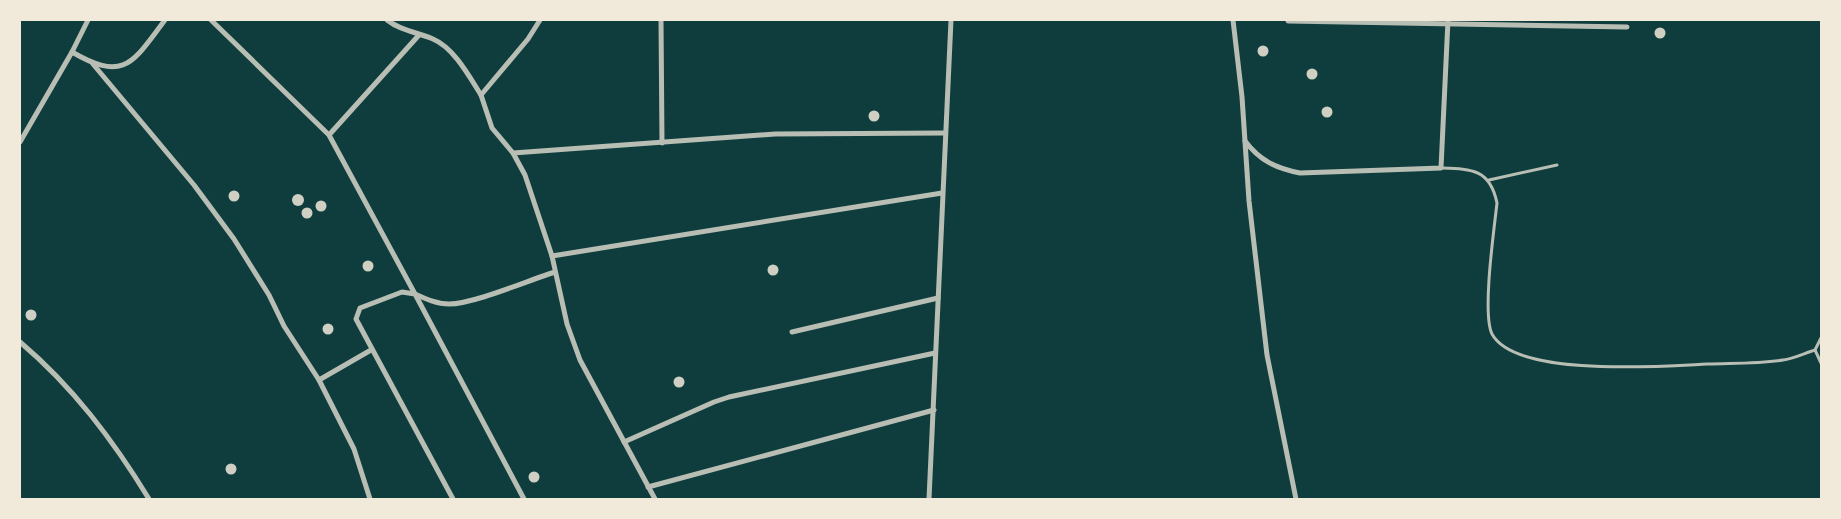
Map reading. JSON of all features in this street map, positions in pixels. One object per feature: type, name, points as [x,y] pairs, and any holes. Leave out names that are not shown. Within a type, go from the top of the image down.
[{"type":"street","points":[[20,142],[72,52],[88,20]]},
{"type":"street","points":[[72,52],[93,64],[110,68],[124,66],[138,56],[165,20]]},
{"type":"street","points":[[211,20],[329,135],[524,499]]},
{"type":"street","points":[[386,20],[419,35],[432,38],[448,50],[481,95],[492,128],[513,153],[525,175],[552,256],[567,324],[580,360],[655,499]]},
{"type":"street","points":[[481,95],[528,39],[540,20]]},
{"type":"street","points":[[661,20],[662,143]]},
{"type":"street","points":[[929,499],[951,20]]},
{"type":"street","points":[[1233,20],[1245,141],[1248,202],[1268,355],[1296,499]]},
{"type":"street","points":[[1288,21],[1448,22],[1627,27]]},
{"type":"street","points":[[1245,141],[1265,162],[1282,169],[1300,173],[1441,168],[1448,22]]},
{"type":"street","points":[[329,135],[419,35]]},
{"type":"street","points":[[93,64],[194,185],[234,239],[269,295],[289,334],[319,380],[354,449],[370,499]]},
{"type":"street","points":[[20,131],[27,130]]},
{"type":"street","points":[[513,153],[774,134],[945,133]]},
{"type":"street","points":[[552,256],[942,193]]},
{"type":"street","points":[[453,499],[371,350],[356,319],[360,308],[402,292],[449,304],[472,299],[555,272]]},
{"type":"street","points":[[792,332],[938,298]]},
{"type":"street","points":[[20,342],[58,375],[100,425],[149,499]]},
{"type":"street","points":[[319,380],[371,350]]},
{"type":"street","points":[[624,442],[714,402],[935,354]]},
{"type":"street","points":[[648,487],[934,410]]},
{"type":"lane","points":[[1441,168],[1474,172],[1489,180],[1557,165]]},
{"type":"lane","points":[[1489,180],[1496,203],[1488,321],[1497,341],[1505,347],[1534,358],[1578,366],[1610,368],[1784,360],[1815,350],[1821,338]]},
{"type":"lane","points":[[1815,350],[1821,363]]},
{"type":"building","points":[[1660,27],[1666,33],[1660,39],[1654,33]]},
{"type":"building","points":[[1263,45],[1269,51],[1263,57],[1257,51]]},
{"type":"building","points":[[1312,68],[1318,74],[1312,80],[1306,74]]},
{"type":"building","points":[[1327,106],[1333,112],[1327,118],[1321,112]]},
{"type":"building","points":[[874,110],[880,116],[874,122],[868,116]]},
{"type":"building","points":[[234,190],[240,196],[234,202],[228,196]]},
{"type":"building","points":[[298,194],[304,200],[298,206],[292,200]]},
{"type":"building","points":[[321,200],[327,206],[321,212],[315,206]]},
{"type":"building","points":[[307,207],[313,213],[307,219],[301,213]]},
{"type":"building","points":[[368,260],[374,266],[368,272],[362,266]]},
{"type":"building","points":[[773,264],[779,270],[773,276],[767,270]]},
{"type":"building","points":[[31,309],[37,315],[31,321],[25,315]]},
{"type":"building","points":[[328,323],[334,329],[328,335],[322,329]]},
{"type":"building","points":[[679,376],[685,382],[679,388],[673,382]]},
{"type":"building","points":[[231,463],[237,469],[231,475],[225,469]]},
{"type":"building","points":[[534,471],[540,477],[534,483],[528,477]]}]
